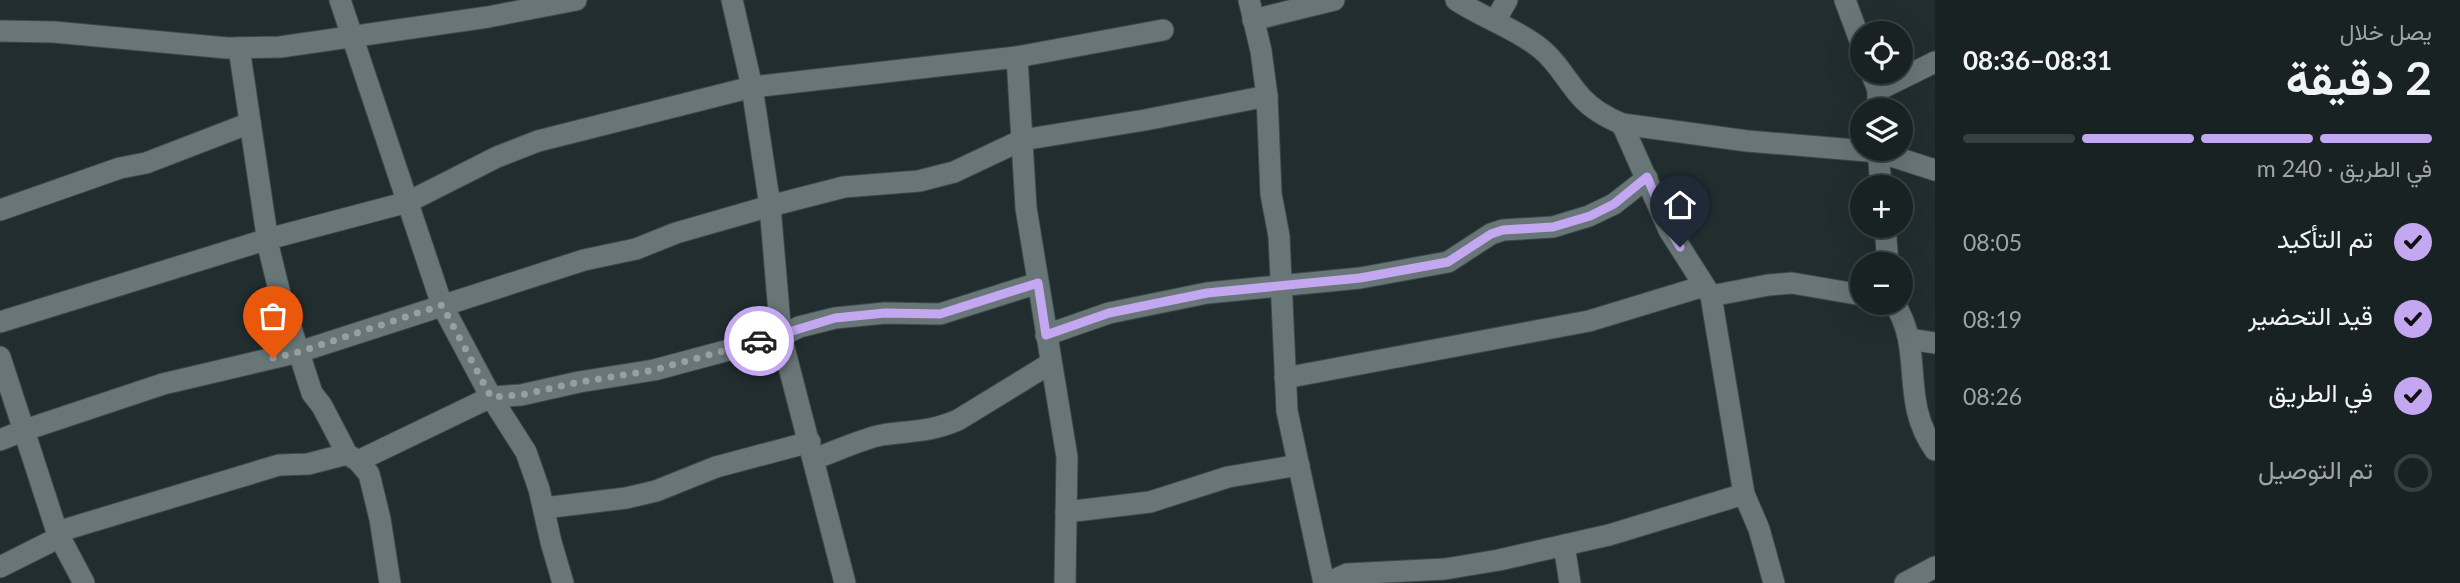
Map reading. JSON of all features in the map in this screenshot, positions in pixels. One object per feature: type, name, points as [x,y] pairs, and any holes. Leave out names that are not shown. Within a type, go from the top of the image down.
[{"type":"street","points":[[340,0],[442,305],[491,397],[526,452],[544,508],[563,583]]},
{"type":"street","points":[[0,31],[54,32],[239,48],[280,47],[488,17],[576,0]]},
{"type":"street","points":[[732,0],[752,87],[769,206],[781,336],[845,583]]},
{"type":"street","points":[[1334,0],[1251,10],[1261,51],[1267,96],[1271,194],[1278,224],[1287,411],[1325,583],[1347,574],[1445,569],[1499,560],[1672,518],[1744,494]]},
{"type":"street","points":[[1456,0],[1541,49],[1558,64],[1583,99],[1622,124],[1747,141],[1850,148]]},
{"type":"street","points":[[1495,21],[1507,0]]},
{"type":"street","points":[[1845,0],[1853,21]]},
{"type":"street","points":[[0,322],[268,239],[408,202],[514,149],[752,87],[1017,57],[1163,30]]},
{"type":"street","points":[[239,48],[268,239],[280,294],[312,393],[353,458],[369,474],[380,519],[390,583]]},
{"type":"street","points":[[1017,57],[1026,208],[1068,457],[1065,583]]},
{"type":"street","points":[[1876,91],[1935,62]]},
{"type":"street","points":[[0,440],[163,384],[299,352],[584,260],[636,249],[677,233],[769,206],[844,187],[919,181],[954,172],[1022,140],[1267,96]]},
{"type":"street","points":[[0,210],[120,169],[146,163],[250,123]]},
{"type":"street","points":[[1622,124],[1670,230],[1707,291],[1744,494],[1759,529],[1774,583]]},
{"type":"street","points":[[1909,161],[1935,170]]},
{"type":"street","points":[[1046,335],[1109,313],[1207,293],[1360,278],[1448,262],[1491,234],[1503,230],[1553,227],[1590,216],[1614,204],[1647,177]]},
{"type":"street","points":[[0,567],[58,534],[279,465],[353,458],[491,397],[521,395],[654,370],[781,336],[799,327],[835,318],[885,313],[940,314],[1038,283]]},
{"type":"street","points":[[1285,378],[1590,321],[1707,291],[1792,284],[1850,293]]},
{"type":"street","points":[[1901,315],[1909,339],[1916,411],[1925,437],[1935,450]]},
{"type":"street","points":[[1909,339],[1935,343]]},
{"type":"street","points":[[0,356],[58,534],[84,583]]},
{"type":"street","points":[[544,508],[626,498],[656,491],[716,467],[942,427],[1051,363]]},
{"type":"street","points":[[1066,512],[1150,502],[1228,477],[1298,465]]},
{"type":"street","points":[[1564,545],[1570,583]]},
{"type":"street","points":[[1905,583],[1935,567]]},
{"type":"way so far","points":[[273,358],[442,305],[491,397],[521,395],[654,370],[759,341]]},
{"type":"route","points":[[759,341],[835,318],[885,313],[940,314],[1038,283],[1046,335],[1109,313],[1207,293],[1360,278],[1416,269],[1448,262],[1491,234],[1503,230],[1553,227],[1590,216],[1614,204],[1647,177],[1680,247]]}]
